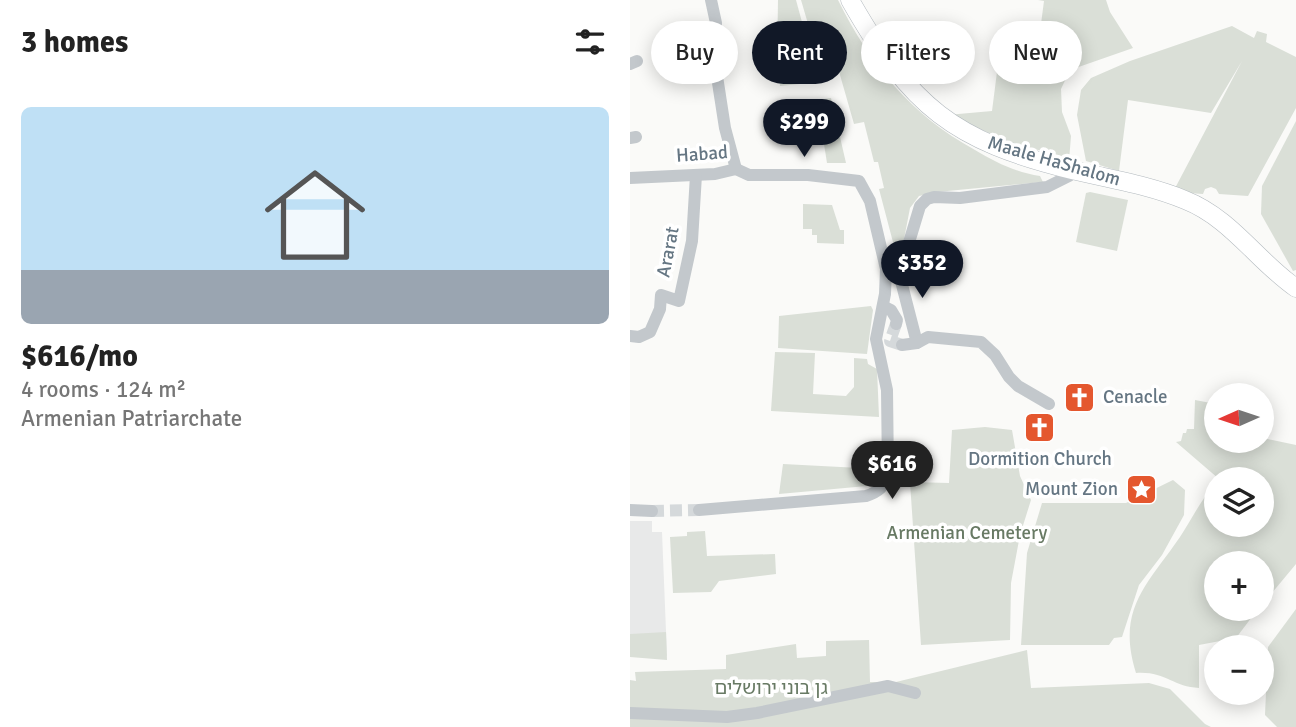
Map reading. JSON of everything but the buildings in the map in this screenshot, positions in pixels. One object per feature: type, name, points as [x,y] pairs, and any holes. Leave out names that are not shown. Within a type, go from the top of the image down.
[{"type":"street","points":[[711,0],[716,23],[714,57],[725,128],[736,169]]},
{"type":"street","name":"Maale HaShalom","points":[[850,0],[897,72],[926,104],[947,121],[1004,151],[1141,185],[1187,200],[1230,226],[1296,288]]},
{"type":"street","name":"Habad","points":[[630,178],[696,175],[736,169],[749,175],[808,175],[859,181],[870,201],[886,269],[883,306]]},
{"type":"street","points":[[917,343],[900,271],[911,255],[920,206],[934,197],[960,198],[1047,187],[1069,176],[1073,170]]},
{"type":"street","name":"Ararat","points":[[630,336],[639,337],[650,332],[660,309],[662,295],[679,300],[692,247],[696,175]]},
{"type":"street","points":[[699,510],[854,498],[880,489],[888,474],[887,390],[876,340],[883,306],[891,310],[897,320],[896,324]]},
{"type":"street","points":[[902,345],[917,343],[928,337],[981,342],[995,355],[1018,386],[1049,404]]},
{"type":"street","points":[[630,510],[652,511]]},
{"type":"street","points":[[630,713],[727,717],[888,686],[915,693]]},
{"type":"shaded area","points":[[630,521],[652,521],[652,532],[662,532],[667,656],[630,653]]},
{"type":"green space","points":[[778,0],[796,0],[802,21],[778,21]]},
{"type":"green space","points":[[801,0],[838,0],[861,41],[861,84],[892,84],[931,121],[952,136],[990,159],[1040,176],[1043,182],[919,196],[910,208],[899,265],[879,189],[884,188],[878,162],[874,162],[864,122],[854,124],[843,84],[847,84],[847,21],[807,21]]},
{"type":"green space","points":[[1038,0],[1106,0],[1110,12],[1133,48],[1082,66],[1082,21],[1041,21],[1044,1]]},
{"type":"green space","points":[[1232,26],[1254,38],[1257,31],[1267,34],[1266,42],[1296,57],[1296,108],[1248,196],[1219,194],[1211,187],[1205,189],[1203,194],[1173,192],[1242,61],[1211,113],[1128,100],[1119,171],[1086,161],[1077,115],[1081,90],[1091,78],[1130,61]]},
{"type":"green space","points":[[995,84],[1063,84],[1061,89],[1062,112],[1071,136],[1069,161],[1055,154],[1017,145],[947,115],[992,111]]},
{"type":"green space","points":[[831,98],[846,163],[827,163],[817,100]]},
{"type":"green space","points":[[1296,121],[1296,270],[1293,271],[1261,214],[1262,186]]},
{"type":"green space","points":[[1086,193],[1128,200],[1117,251],[1076,242]]},
{"type":"green space","points":[[803,204],[832,205],[840,230],[844,230],[844,244],[817,243],[817,235],[812,235],[812,229],[803,229]]},
{"type":"green space","points":[[871,306],[873,310],[867,354],[778,348],[779,316]]},
{"type":"green space","points":[[775,352],[815,353],[813,394],[846,396],[854,387],[854,358],[867,359],[868,364],[877,369],[879,417],[771,411]]},
{"type":"green space","points":[[1195,400],[1204,402],[1204,453],[1274,453],[1274,440],[1296,445],[1296,564],[1274,591],[1274,551],[1204,551],[1204,621],[1249,621],[1238,635],[1204,635],[1204,644],[1199,645],[1199,688],[1182,685],[1154,674],[1136,673],[1131,651],[1132,614],[1146,584],[1204,499],[1204,537],[1274,537],[1274,467],[1205,467],[1176,442],[1181,441],[1187,429],[1194,429]]},
{"type":"green space","name":"Armenian Cemetery","points":[[985,427],[1012,430],[1020,476],[1031,500],[1020,535],[1011,583],[1010,640],[921,645],[910,482],[949,483],[952,430]]},
{"type":"green space","points":[[783,464],[879,469],[880,478],[878,485],[779,494]]},
{"type":"green space","points":[[1173,480],[1185,490],[1184,515],[1162,555],[1139,585],[1122,637],[1114,638],[1109,645],[1021,645],[1027,553],[1042,503],[1126,503]]},
{"type":"green space","points":[[705,531],[707,556],[775,554],[776,574],[719,581],[711,592],[673,593],[670,537]]},
{"type":"green space","points":[[1296,609],[1296,727],[1277,727],[1265,715],[1265,705],[1274,705],[1274,639]]},
{"type":"green space","points":[[666,632],[667,660],[630,657],[630,634]]},
{"type":"green space","name":"גן בוני ירושלים","points":[[869,640],[870,682],[896,682],[1027,650],[1031,688],[1149,683],[1170,689],[1211,727],[630,727],[630,680],[636,681],[635,672],[726,669],[726,655],[796,644],[797,658],[826,656],[826,641]]},
{"type":"tunnel","points":[[896,324],[890,341],[902,345]]},
{"type":"tunnel","points":[[652,511],[699,510]]},
{"type":"place","name":"Cenacle","points":[[1080,397]]},
{"type":"place","name":"Dormition Church","points":[[1040,428]]},
{"type":"place","name":"Mount Zion","points":[[1141,489]]}]
